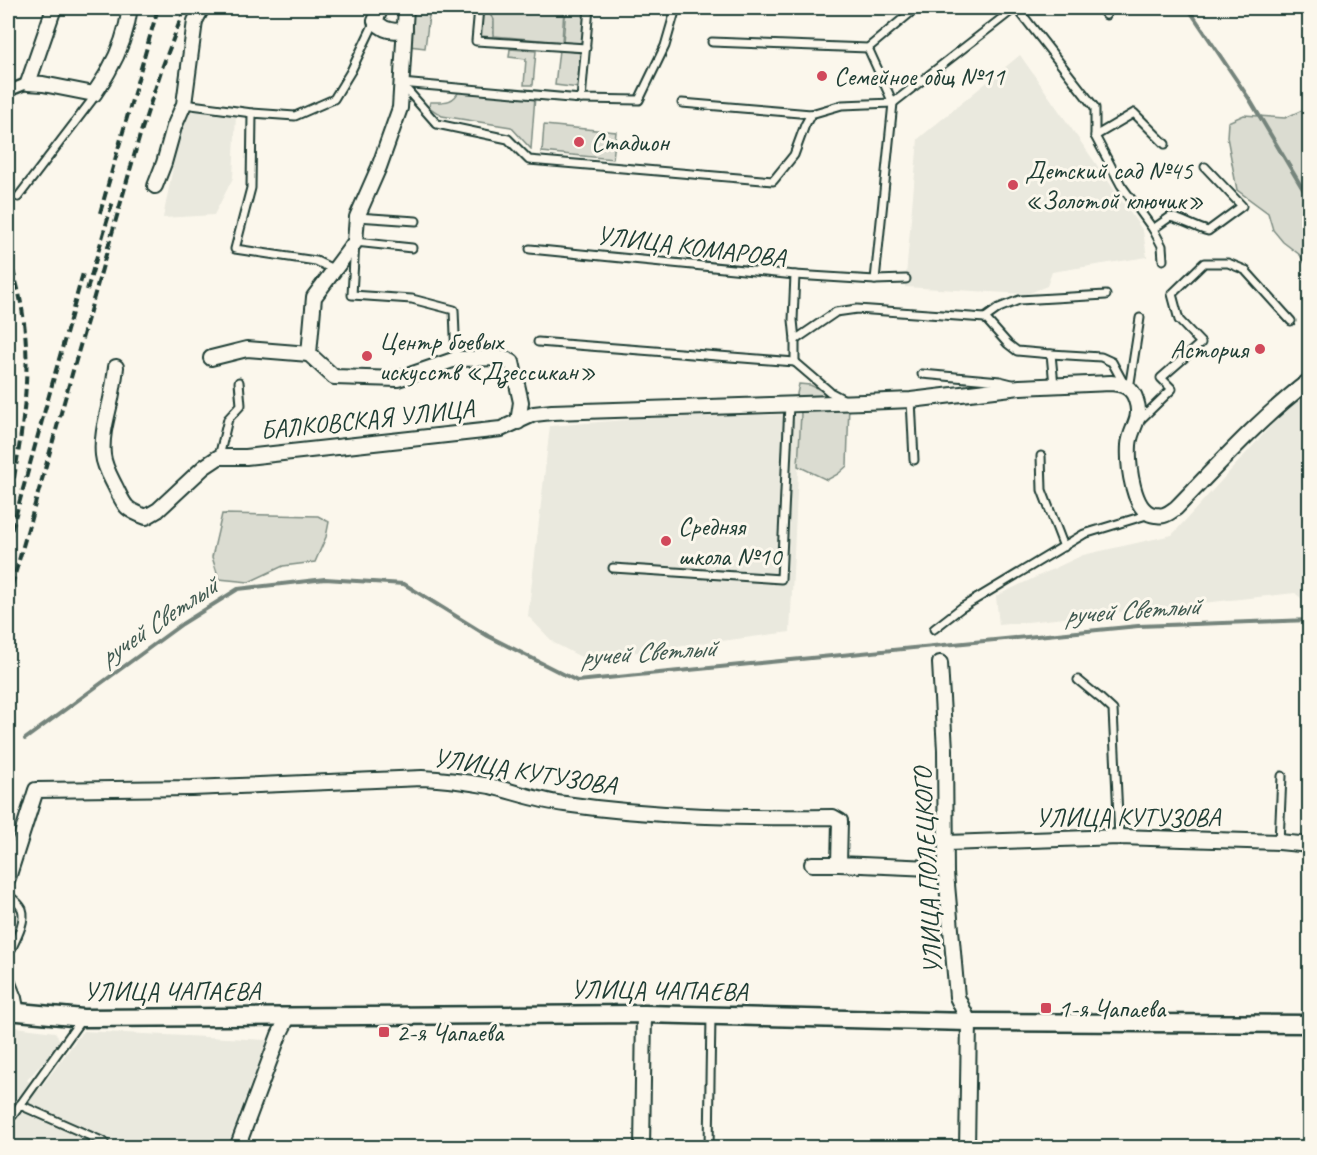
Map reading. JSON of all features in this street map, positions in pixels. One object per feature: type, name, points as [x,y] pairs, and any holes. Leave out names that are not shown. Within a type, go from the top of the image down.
[{"type":"street","points":[[8,91],[28,83],[94,94],[110,70],[123,37],[130,8]]},
{"type":"street","points":[[155,186],[184,104],[195,21],[202,8]]},
{"type":"street","points":[[381,8],[375,21],[381,27],[397,31],[405,29]]},
{"type":"street","points":[[309,354],[314,297],[355,242],[357,217],[379,167],[400,108],[406,8]]},
{"type":"street","points":[[28,83],[51,9]]},
{"type":"street","points":[[211,358],[247,349],[309,354],[334,376],[398,379],[456,359],[503,358],[513,362],[521,402],[518,422]]},
{"type":"street","points":[[117,367],[105,426],[103,456],[106,469],[123,503],[130,511],[146,517],[158,510],[204,467],[219,457]]},
{"type":"street","points":[[1126,387],[1134,395],[1138,410],[1136,424],[1129,441],[1129,461],[1134,491],[1141,506],[1150,514],[1164,516],[1176,508],[1289,395],[1310,380]]},
{"type":"street","name":"БАЛКОВСКАЯ УЛИЦА","points":[[219,457],[246,457],[501,429],[534,414],[552,412],[911,400],[1020,387],[1111,382],[1126,387]]},
{"type":"street","name":"УЛИЦА ПОЛЕЦКОГО","points":[[940,663],[945,750],[946,873],[957,997],[969,1022],[967,1148]]},
{"type":"street","name":"УЛИЦА КУТУЗОВА","points":[[8,878],[36,790],[192,788],[422,778],[490,786],[562,804],[597,808],[711,817],[769,819],[833,817],[840,821],[840,864]]},
{"type":"street","name":"УЛИЦА КУТУЗОВА","points":[[947,843],[1119,837],[1310,845]]},
{"type":"street","points":[[812,864],[931,868],[946,873]]},
{"type":"street","points":[[8,982],[14,998],[12,1012]]},
{"type":"street","name":"УЛИЦА ЧАПАЕВА","points":[[12,1012],[83,1018],[644,1014],[969,1022],[1310,1024]]},
{"type":"street","points":[[642,1148],[644,1014]]},
{"type":"street","points":[[237,1148],[279,1035],[288,1017]]},
{"type":"lane","points":[[479,8],[476,41],[586,48]]},
{"type":"lane","points":[[581,99],[589,8]]},
{"type":"lane","points":[[401,83],[581,99],[639,100],[665,46],[675,8]]},
{"type":"lane","points":[[712,42],[868,48],[916,8]]},
{"type":"lane","points":[[682,103],[811,114],[842,105],[892,103],[1016,8],[1095,108],[1095,136],[1121,185],[1153,229],[1162,246],[1163,260]]},
{"type":"lane","points":[[1100,8],[1106,15]]},
{"type":"lane","points":[[184,104],[295,116],[334,99],[351,71],[375,21]]},
{"type":"lane","points":[[868,48],[892,103],[875,280]]},
{"type":"lane","points":[[401,83],[437,124],[508,139],[529,160],[773,181],[794,155],[811,114]]},
{"type":"lane","points":[[18,197],[92,100],[94,94]]},
{"type":"lane","points":[[252,113],[251,188],[235,249],[316,261],[335,270]]},
{"type":"lane","points":[[1095,136],[1134,113],[1165,144]]},
{"type":"lane","points":[[1153,229],[1170,217],[1184,220],[1196,228],[1208,231],[1242,206],[1205,167]]},
{"type":"lane","points":[[357,217],[416,221]]},
{"type":"lane","points":[[412,248],[355,242],[352,295],[412,299],[454,310],[456,359]]},
{"type":"lane","name":"УЛИЦА КОМАРОВА","points":[[530,249],[795,275],[793,321],[795,362]]},
{"type":"lane","points":[[1136,424],[1172,389],[1161,378],[1201,343],[1179,320],[1172,294],[1204,263],[1228,263],[1245,270],[1291,321]]},
{"type":"lane","points":[[795,275],[875,280],[906,279]]},
{"type":"lane","points":[[795,340],[836,312],[856,309],[985,318],[999,308],[1019,300],[1106,295]]},
{"type":"lane","points":[[985,318],[1017,351],[1101,357],[1112,362],[1126,387]]},
{"type":"lane","points":[[1126,387],[1140,318]]},
{"type":"lane","points":[[538,342],[795,362],[830,392],[849,403]]},
{"type":"lane","points":[[1051,354],[1054,385]]},
{"type":"lane","points":[[922,374],[1000,381],[1020,387]]},
{"type":"lane","points":[[219,457],[228,419],[241,405],[239,382]]},
{"type":"lane","points":[[911,400],[914,460]]},
{"type":"lane","points":[[613,568],[781,579],[789,404]]},
{"type":"lane","points":[[1041,456],[1042,490],[1064,547]]},
{"type":"lane","points":[[934,629],[961,609],[1084,534],[1150,514]]},
{"type":"lane","points":[[1078,680],[1113,710],[1119,837]]},
{"type":"lane","points":[[1279,842],[1282,776]]},
{"type":"lane","points":[[8,895],[22,908],[23,917],[8,956]]},
{"type":"lane","points":[[709,1148],[711,1016]]},
{"type":"lane","points":[[8,1117],[13,1115],[83,1018]]},
{"type":"lane","points":[[20,1105],[104,1142]]},
{"type":"shaded area","points":[[414,8],[430,8],[425,48],[409,46]]},
{"type":"shaded area","points":[[482,8],[486,8],[493,19],[493,37],[480,36]]},
{"type":"shaded area","points":[[488,8],[564,8],[562,42],[494,36],[494,20]]},
{"type":"shaded area","points":[[566,8],[586,8],[584,44],[563,42]]},
{"type":"shaded area","points":[[510,49],[536,51],[533,85],[524,85],[526,59],[509,57]]},
{"type":"shaded area","points":[[559,50],[582,53],[579,88],[555,85]]},
{"type":"shaded area","name":"Детский сад №45 «Золотой ключик»","points":[[1020,55],[1143,231],[1147,257],[1052,272],[1047,286],[1027,294],[905,287],[918,139]]},
{"type":"shaded area","points":[[460,89],[535,96],[531,149],[511,127],[442,116],[429,107],[430,102],[451,100]]},
{"type":"shaded area","points":[[1309,107],[1309,129],[1306,141],[1310,149],[1309,271],[1300,255],[1283,242],[1273,230],[1268,213],[1237,190],[1227,137],[1228,122],[1244,115],[1285,118]]},
{"type":"shaded area","points":[[184,111],[236,114],[233,178],[214,215],[163,218]]},
{"type":"shaded area","name":"Стадион","points":[[544,125],[616,132],[613,159],[542,152]]},
{"type":"shaded area","points":[[799,384],[810,385],[849,403],[847,466],[827,480],[798,466],[801,414],[797,394]]},
{"type":"shaded area","points":[[1299,395],[1309,396],[1310,565],[1306,576],[1309,579],[1309,605],[1295,593],[999,625],[996,596],[1083,555],[1172,535]]},
{"type":"shaded area","name":"Средняя школа №10","points":[[801,414],[790,632],[585,659],[554,643],[528,616],[550,426],[661,417]]},
{"type":"shaded area","points":[[222,514],[318,516],[329,522],[326,537],[315,562],[283,566],[249,582],[219,579],[212,557]]},
{"type":"shaded area","points":[[8,1026],[55,1032],[61,1042],[27,1080],[39,1090],[83,1031],[267,1040],[227,1147],[8,1148]]},
{"type":"waterway","points":[[1188,8],[1250,100],[1310,201]]},
{"type":"waterway","name":"ручей Светлый","points":[[25,739],[182,624],[238,589],[325,579],[404,584],[488,636],[577,681],[1138,626],[1310,620]]},
{"type":"railway","points":[[100,213],[158,8]]},
{"type":"railway","points":[[8,599],[140,135],[185,8]]},
{"type":"railway","points":[[87,290],[113,201]]},
{"type":"railway","points":[[8,256],[24,320],[26,352],[23,414],[8,511]]},
{"type":"railway","points":[[8,543],[83,273]]},
{"type":"place","name":"Семейное общ №11","points":[[822,76]]},
{"type":"place","name":"Стадион","points":[[579,142]]},
{"type":"place","name":"Детский сад №45 «Золотой ключик»","points":[[1013,185]]},
{"type":"place","name":"Астория","points":[[1260,349]]},
{"type":"place","name":"Центр боевых искусств «Дзессикан»","points":[[367,356]]},
{"type":"place","name":"Средняя школа №10","points":[[666,541]]},
{"type":"place","name":"1-я Чапаева","points":[[1046,1008]]},
{"type":"place","name":"2-я Чапаева","points":[[384,1032]]}]
